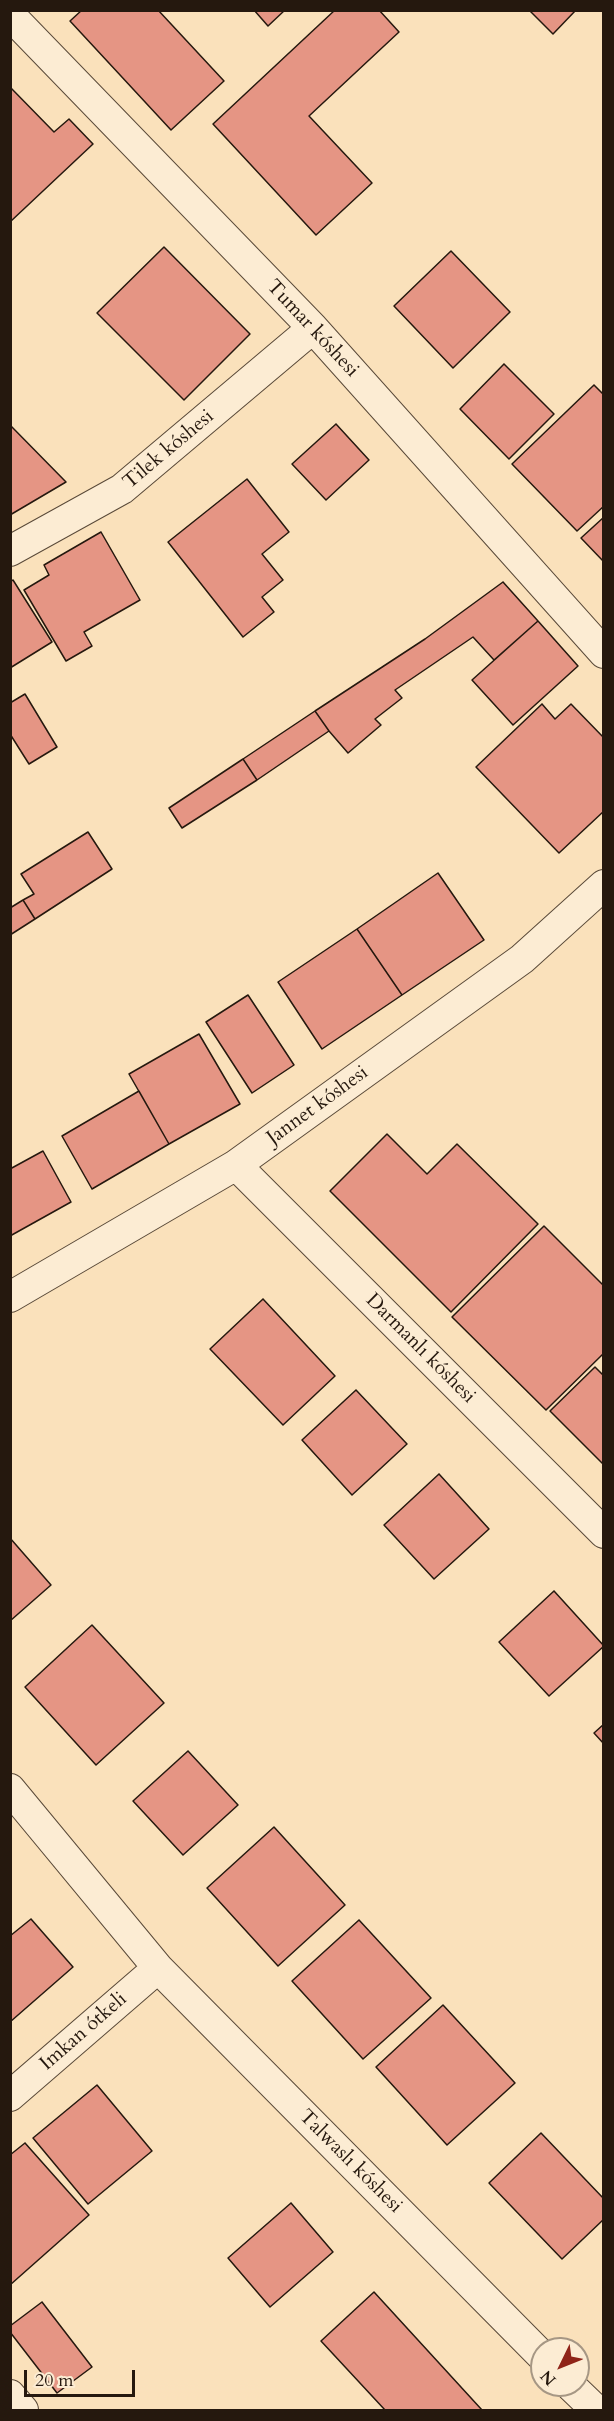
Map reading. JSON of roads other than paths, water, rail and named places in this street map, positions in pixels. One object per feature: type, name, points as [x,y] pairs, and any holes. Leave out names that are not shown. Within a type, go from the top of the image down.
[{"type":"street","name":"Tumar kóshesi","points":[[10,15],[313,328],[603,653]]},
{"type":"street","name":"Tilek kóshesi","points":[[10,551],[122,489],[313,328]]},
{"type":"street","name":"Jannet kóshesi","points":[[10,1297],[236,1165],[522,959],[603,885]]},
{"type":"street","name":"Darmanlı kóshesi","points":[[236,1165],[603,1533]]},
{"type":"street","name":"Talwaslı kóshesi","points":[[10,1789],[158,1968],[530,2344]]},
{"type":"street","name":"Imkan ótkeli","points":[[10,2096],[158,1968]]},
{"type":"street","points":[[10,2395],[23,2410]]},
{"type":"street","points":[[582,2397],[596,2410]]}]
